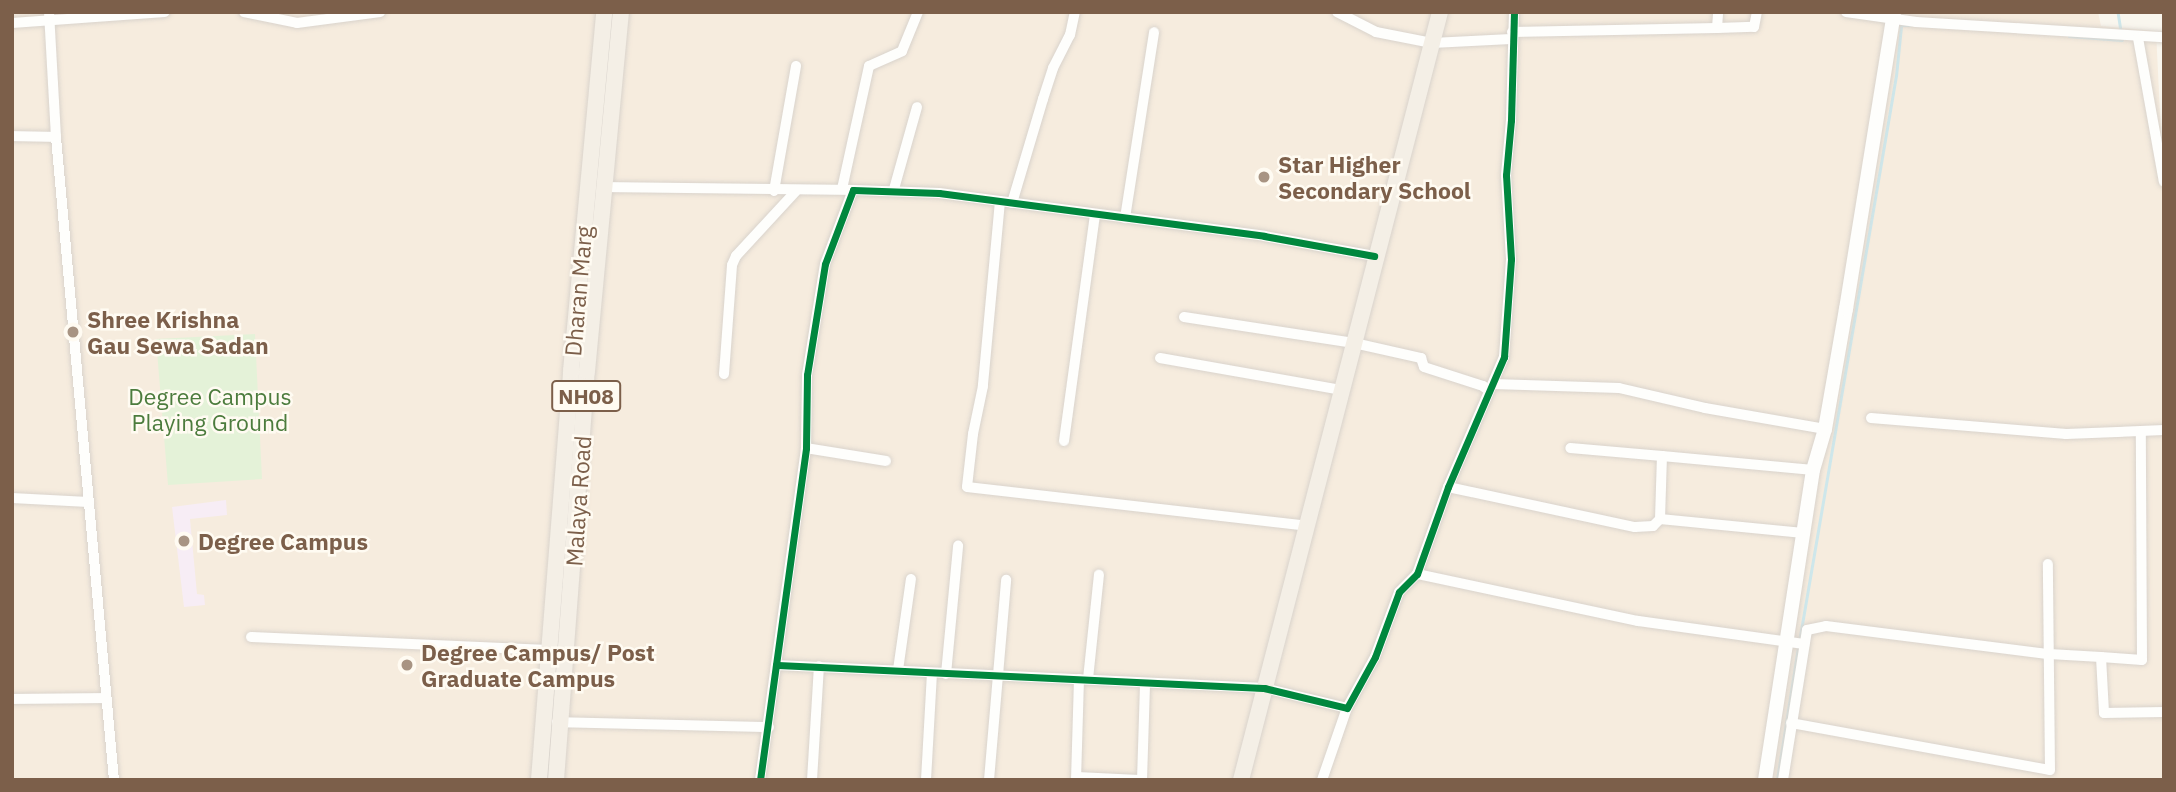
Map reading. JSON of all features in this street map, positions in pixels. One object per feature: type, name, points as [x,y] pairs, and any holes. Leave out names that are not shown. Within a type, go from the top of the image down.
[{"type":"main road","name":"Dharan Marg","points":[[539,780],[552,722],[550,650],[593,221],[604,12]]},
{"type":"main road","name":"Malaya Road","points":[[555,780],[552,722],[593,221],[604,187],[621,12]]},
{"type":"main road","points":[[1241,780],[1374,257],[1440,12]]},
{"type":"street","points":[[12,23],[49,17],[164,12]]},
{"type":"street","points":[[244,12],[297,23],[380,12]]},
{"type":"street","points":[[760,780],[806,448],[807,375],[825,264],[848,190],[869,65],[902,51],[918,12]]},
{"type":"street","points":[[1012,203],[1053,68],[1070,35],[1075,12]]},
{"type":"street","points":[[1337,12],[1376,32],[1432,43],[1512,35],[1754,27],[1757,12]]},
{"type":"street","points":[[1322,780],[1347,708],[1375,657],[1399,592],[1417,574],[1448,487],[1504,357],[1511,259],[1506,175],[1511,120],[1514,12]]},
{"type":"street","points":[[1717,28],[1718,12]]},
{"type":"street","points":[[1846,12],[2138,38],[2164,37]]},
{"type":"street","points":[[1783,780],[1791,723],[1803,533],[1813,470],[1825,429],[1893,16]]},
{"type":"street","points":[[49,17],[56,138],[114,780]]},
{"type":"street","points":[[1125,218],[1154,32]]},
{"type":"street","points":[[2138,38],[2159,125],[2164,183]]},
{"type":"street","points":[[774,191],[796,66]]},
{"type":"street","points":[[894,189],[917,107]]},
{"type":"street","points":[[12,136],[56,138]]},
{"type":"street","points":[[604,187],[774,191],[894,189],[1264,236],[1374,257]]},
{"type":"street","points":[[724,374],[732,265],[736,256],[796,191]]},
{"type":"street","points":[[1000,201],[983,386],[971,446],[967,487],[1307,526]]},
{"type":"street","points":[[1064,441],[1095,214]]},
{"type":"street","points":[[1184,317],[1354,343],[1421,358],[1424,367],[1483,386],[1619,388],[1705,408],[1825,429]]},
{"type":"street","points":[[1160,358],[1342,390]]},
{"type":"street","points":[[1871,418],[2066,434],[2164,429]]},
{"type":"street","points":[[1765,780],[1795,643],[1807,630],[1826,626],[2049,654],[2142,660],[2141,432]]},
{"type":"street","points":[[806,448],[886,461]]},
{"type":"street","points":[[1570,448],[1813,470]]},
{"type":"street","points":[[1448,487],[1635,527],[1653,526],[1660,519],[1662,456]]},
{"type":"street","points":[[12,498],[88,502]]},
{"type":"street","points":[[1660,519],[1803,533]]},
{"type":"street","points":[[946,674],[958,546]]},
{"type":"street","points":[[1791,723],[2050,770],[2048,564]]},
{"type":"street","points":[[1417,574],[1638,621],[1795,643]]},
{"type":"street","points":[[1099,575],[1083,679],[1077,778],[1140,780],[1145,684]]},
{"type":"street","points":[[898,670],[911,579]]},
{"type":"street","points":[[989,780],[1006,580]]},
{"type":"street","points":[[251,637],[550,650]]},
{"type":"street","points":[[2101,657],[2104,713],[2164,712]]},
{"type":"street","points":[[776,665],[1264,688],[1347,708]]},
{"type":"street","points":[[812,780],[819,666]]},
{"type":"street","points":[[926,780],[932,673]]},
{"type":"street","points":[[12,699],[106,698]]},
{"type":"street","points":[[552,722],[769,727]]},
{"type":"shaded area","points":[[12,12],[2098,12],[2101,26],[2156,31],[2164,195],[2164,780],[12,780]]},
{"type":"shaded area","name":"Degree Campus","points":[[226,500],[227,515],[190,519],[197,594],[204,595],[205,605],[184,607],[172,507]]},
{"type":"green space","name":"Degree Campus Playing Ground","points":[[255,334],[262,479],[168,485],[156,339]]},
{"type":"waterway","points":[[2118,12],[2121,32]]},
{"type":"waterway","points":[[1799,642],[1896,76],[1901,26],[1910,26]]},
{"type":"waterway","points":[[2069,36],[2122,40]]},
{"type":"waterway","points":[[1777,780],[1798,648]]},
{"type":"cycle path","points":[[776,665],[1264,688],[1347,708],[1375,657],[1399,592],[1417,574],[1448,487],[1504,357],[1511,259],[1506,175],[1511,120],[1514,12]]},
{"type":"cycle path","points":[[760,780],[806,448],[807,375],[825,264],[853,190],[939,193],[1264,236],[1374,256]]},
{"type":"place","name":"Star Higher Secondary School","points":[[1264,177]]},
{"type":"place","name":"Shree Krishna Gau Sewa Sadan","points":[[73,332]]},
{"type":"place","name":"Degree Campus","points":[[184,541]]},
{"type":"place","name":"Degree Campus/ Post Graduate Campus","points":[[407,665]]}]
